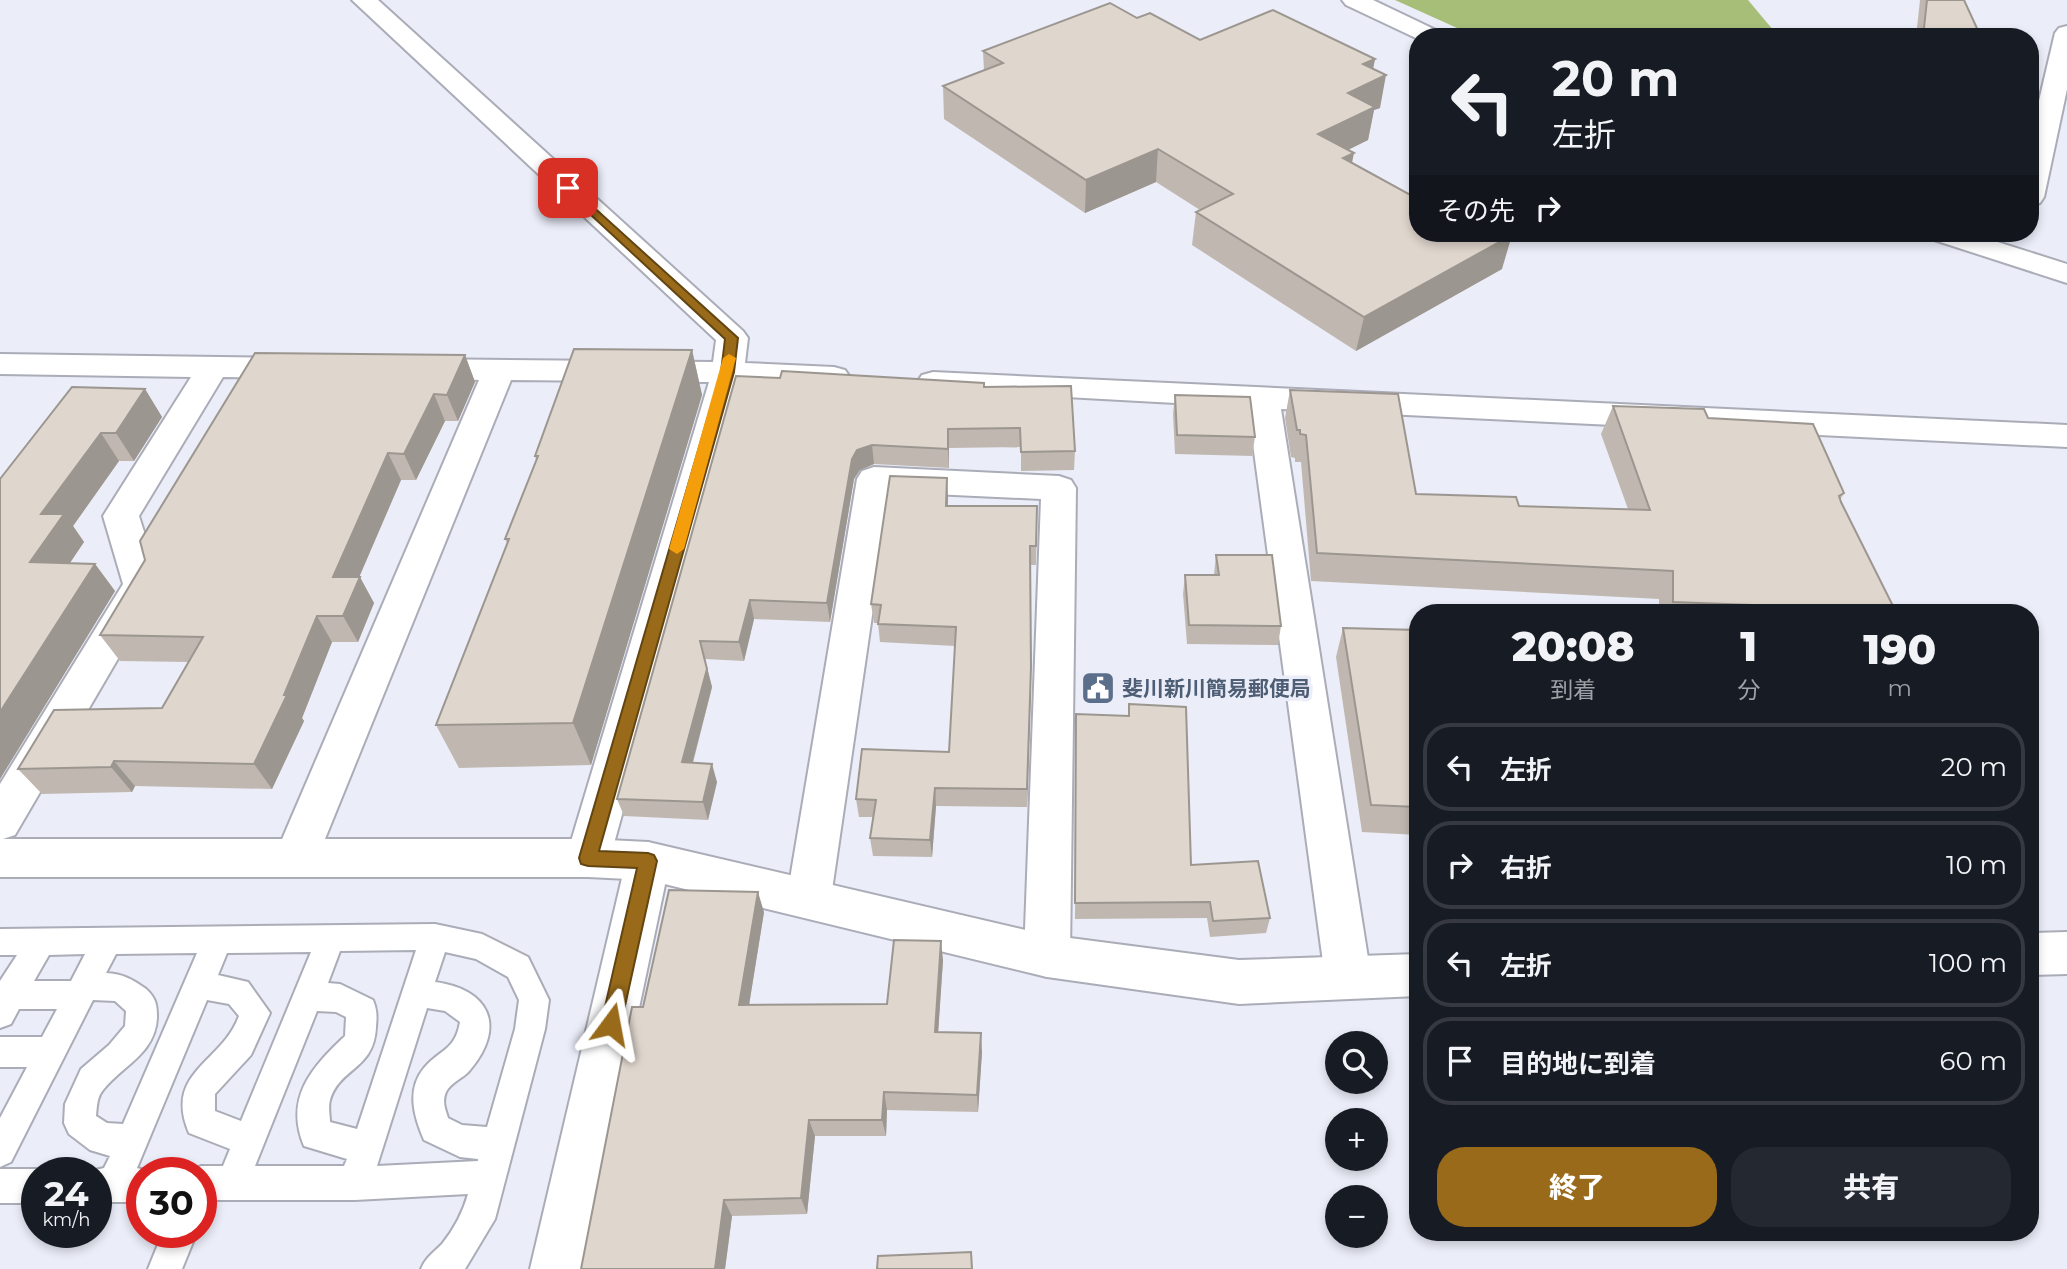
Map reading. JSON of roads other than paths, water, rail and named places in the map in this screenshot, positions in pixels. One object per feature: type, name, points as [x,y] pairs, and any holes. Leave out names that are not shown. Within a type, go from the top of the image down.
[{"type":"street","points":[[364,0],[732,338],[728,372],[588,858]]},
{"type":"street","points":[[1354,0],[1413,28]]},
{"type":"street","points":[[2039,157],[2067,33]]},
{"type":"street","points":[[2000,242],[2019,245],[2067,274]]},
{"type":"street","points":[[0,364],[335,368]]},
{"type":"street","points":[[0,822],[142,585],[121,516],[213,367]]},
{"type":"street","points":[[390,369],[728,372],[865,379]]},
{"type":"street","points":[[296,858],[499,370]]},
{"type":"street","points":[[906,380],[2067,436]]},
{"type":"street","points":[[1263,396],[1348,977]]},
{"type":"street","points":[[809,897],[874,480],[1059,488],[1047,956]]},
{"type":"street","points":[[0,858],[588,858],[648,861],[809,897],[1047,956],[1239,982],[1409,975]]},
{"type":"street","points":[[557,1269],[648,861]]},
{"type":"lane","points":[[355,1183],[435,937]]},
{"type":"lane","points":[[0,942],[435,937],[482,947],[518,967],[534,1000],[530,1029],[478,1219],[453,1257],[438,1269]]},
{"type":"lane","points":[[217,1184],[250,1140],[331,938]]},
{"type":"lane","points":[[117,1185],[131,1141],[218,939]]},
{"type":"lane","points":[[0,1151],[11,1109],[51,1052],[108,940]]},
{"type":"lane","points":[[3,1001],[41,941]]},
{"type":"lane","points":[[198,985],[237,992],[255,1013],[247,1037],[227,1061],[206,1076],[197,1101],[200,1122],[250,1140]]},
{"type":"lane","points":[[3,1001],[83,990],[121,988],[142,1005],[140,1031],[118,1058],[92,1076],[79,1099],[80,1124],[101,1139],[131,1141]]},
{"type":"lane","points":[[417,993],[452,998],[476,1016],[472,1040],[459,1060],[435,1079],[428,1102],[436,1129],[460,1141],[499,1144]]},
{"type":"lane","points":[[308,996],[340,998],[362,1010],[360,1043],[325,1076],[313,1101],[315,1135],[366,1147]]},
{"type":"lane","points":[[0,1052],[51,1052]]},
{"type":"lane","points":[[217,1184],[355,1183],[489,1177]]},
{"type":"lane","points":[[0,1186],[21,1186]]},
{"type":"lane","points":[[165,1269],[174,1248]]},
{"type":"place","name":"斐川新川簡易郵便局","points":[[1098,688]]}]
